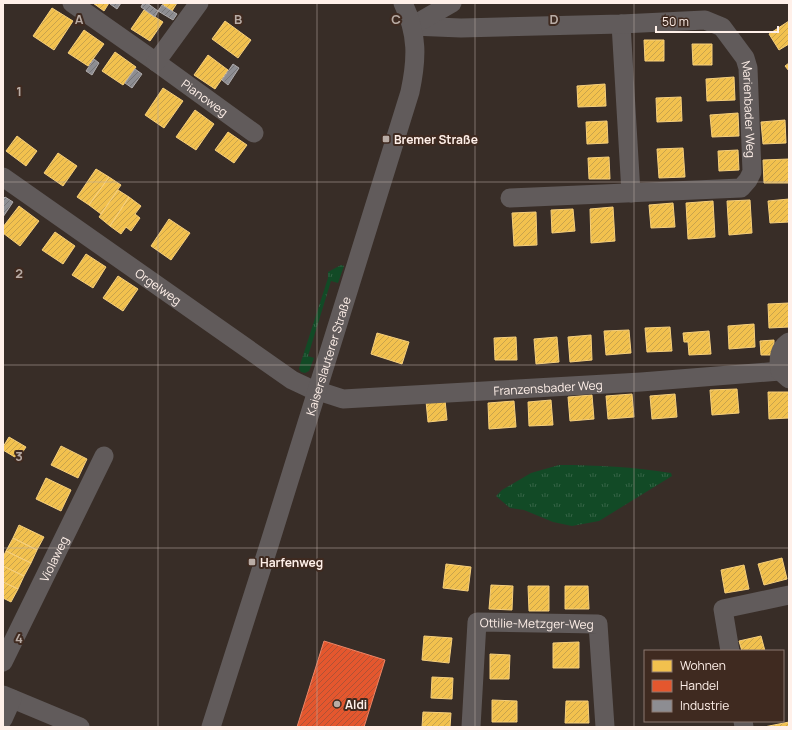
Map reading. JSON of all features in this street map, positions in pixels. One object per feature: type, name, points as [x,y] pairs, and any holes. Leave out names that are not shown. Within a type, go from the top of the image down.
[{"type":"street","name":"Pianoweg","points":[[72,3],[254,133]]},
{"type":"street","points":[[156,62],[199,3]]},
{"type":"street","points":[[403,3],[412,26],[452,3]]},
{"type":"street","name":"Marienbader Weg","points":[[412,26],[452,28],[621,24],[705,20],[722,27],[745,58],[748,68],[752,172],[748,180],[741,188],[510,198]]},
{"type":"street","points":[[621,24],[631,193]]},
{"type":"street","name":"Kaiserslauterer Straße","points":[[211,727],[410,92],[415,69],[416,50],[412,26]]},
{"type":"street","name":"Orgelweg","points":[[3,177],[292,380],[317,391]]},
{"type":"street","name":"Franzensbader Weg","points":[[317,391],[343,399],[785,375],[779,357],[781,350],[789,342]]},
{"type":"street","name":"Violaweg","points":[[3,662],[104,456]]},
{"type":"street","points":[[730,650],[723,609],[789,595]]},
{"type":"street","name":"Ottilie-Metzger-Weg","points":[[471,727],[477,622],[598,624],[606,727]]},
{"type":"street","points":[[3,719],[8,697],[80,727]]},
{"type":"green space","points":[[341,265],[344,266],[338,283],[331,281],[308,356],[314,358],[309,371],[305,373],[301,372],[299,369],[300,365],[328,278],[328,272]]},
{"type":"green space","points":[[559,465],[629,468],[671,473],[672,476],[599,521],[572,526],[553,522],[524,510],[510,508],[496,496],[502,490],[531,473]]},
{"type":"building: Wohnen","points":[[93,3],[109,3],[104,11]]},
{"type":"building: Wohnen","points":[[161,3],[177,3],[172,11]]},
{"type":"building: Wohnen","points":[[52,8],[73,21],[54,50],[33,36]]},
{"type":"building: Wohnen","points":[[144,10],[163,22],[150,41],[131,29]]},
{"type":"building: Wohnen","points":[[225,21],[251,40],[238,58],[212,39]]},
{"type":"building: Wohnen","points":[[789,21],[789,44],[779,50],[769,34]]},
{"type":"building: Wohnen","points":[[84,30],[104,44],[88,66],[68,53]]},
{"type":"building: Wohnen","points":[[644,40],[664,40],[664,61],[645,61]]},
{"type":"building: Wohnen","points":[[692,44],[712,44],[712,65],[693,65]]},
{"type":"building: Wohnen","points":[[115,52],[136,67],[123,85],[102,71]]},
{"type":"building: Wohnen","points":[[208,55],[228,70],[215,89],[194,75]]},
{"type":"building: Wohnen","points":[[789,63],[789,71],[785,66]]},
{"type":"building: Wohnen","points":[[734,77],[735,100],[707,101],[706,79]]},
{"type":"building: Wohnen","points":[[605,84],[606,106],[578,107],[577,86]]},
{"type":"building: Wohnen","points":[[163,88],[183,101],[164,128],[145,115]]},
{"type":"building: Wohnen","points":[[681,97],[682,121],[657,122],[656,98]]},
{"type":"building: Wohnen","points":[[195,110],[214,124],[196,150],[176,137]]},
{"type":"building: Wohnen","points":[[738,113],[739,136],[712,137],[710,115]]},
{"type":"building: Wohnen","points":[[785,120],[786,143],[763,144],[761,122]]},
{"type":"building: Wohnen","points":[[607,121],[608,143],[587,144],[586,122]]},
{"type":"building: Wohnen","points":[[228,132],[247,145],[234,163],[215,150]]},
{"type":"building: Wohnen","points":[[17,136],[37,151],[26,166],[6,151]]},
{"type":"building: Wohnen","points":[[683,148],[685,177],[659,178],[657,149]]},
{"type":"building: Wohnen","points":[[738,150],[739,170],[719,171],[718,151]]},
{"type":"building: Wohnen","points":[[58,153],[77,166],[63,186],[44,173]]},
{"type":"building: Wohnen","points":[[609,157],[610,179],[589,179],[588,158]]},
{"type":"building: Wohnen","points":[[789,159],[789,183],[764,183],[763,160]]},
{"type":"building: Wohnen","points":[[96,169],[109,177],[89,205],[77,197]]},
{"type":"building: Wohnen","points":[[109,177],[121,185],[101,214],[89,205]]},
{"type":"building: Wohnen","points":[[118,190],[129,197],[110,226],[99,217]]},
{"type":"building: Wohnen","points":[[129,197],[141,206],[135,214],[140,218],[131,231],[126,227],[121,234],[110,226]]},
{"type":"building: Wohnen","points":[[789,199],[789,222],[770,223],[768,201]]},
{"type":"building: Wohnen","points":[[750,200],[752,233],[729,235],[727,201]]},
{"type":"building: Wohnen","points":[[713,201],[715,237],[688,239],[686,203]]},
{"type":"building: Wohnen","points":[[673,203],[675,227],[651,228],[649,205]]},
{"type":"building: Wohnen","points":[[19,206],[39,221],[20,246],[3,233],[3,227]]},
{"type":"building: Wohnen","points":[[613,207],[615,241],[591,243],[590,209]]},
{"type":"building: Wohnen","points":[[573,209],[575,231],[552,233],[551,210]]},
{"type":"building: Wohnen","points":[[536,212],[537,245],[514,246],[512,213]]},
{"type":"building: Wohnen","points":[[169,219],[190,233],[171,260],[151,246]]},
{"type":"building: Wohnen","points":[[55,232],[75,246],[63,264],[42,250]]},
{"type":"building: Wohnen","points":[[86,254],[106,267],[93,288],[72,275]]},
{"type":"building: Wohnen","points":[[118,276],[138,289],[123,311],[103,298]]},
{"type":"building: Wohnen","points":[[789,303],[789,327],[769,328],[768,304]]},
{"type":"building: Wohnen","points":[[754,324],[755,347],[729,349],[728,326]]},
{"type":"building: Wohnen","points":[[670,327],[672,351],[647,352],[645,328]]},
{"type":"building: Wohnen","points":[[629,330],[631,353],[606,355],[604,331]]},
{"type":"building: Wohnen","points":[[709,331],[711,354],[689,355],[688,342],[684,342],[683,333]]},
{"type":"building: Wohnen","points":[[377,333],[409,342],[402,364],[371,354]]},
{"type":"building: Wohnen","points":[[591,335],[592,360],[570,362],[568,337]]},
{"type":"building: Wohnen","points":[[516,337],[517,360],[495,360],[494,338]]},
{"type":"building: Wohnen","points":[[557,337],[559,362],[536,364],[534,339]]},
{"type":"building: Wohnen","points":[[774,340],[774,355],[761,355],[760,341]]},
{"type":"building: Wohnen","points":[[737,389],[739,413],[712,415],[710,390]]},
{"type":"building: Wohnen","points":[[768,392],[789,392],[789,418],[769,419]]},
{"type":"building: Wohnen","points":[[632,394],[634,417],[608,419],[606,396]]},
{"type":"building: Wohnen","points":[[675,394],[677,417],[652,419],[650,396]]},
{"type":"building: Wohnen","points":[[592,395],[594,419],[570,421],[568,397]]},
{"type":"building: Wohnen","points":[[445,400],[447,420],[428,422],[426,401]]},
{"type":"building: Wohnen","points":[[551,400],[553,425],[529,426],[528,402]]},
{"type":"building: Wohnen","points":[[514,401],[516,427],[489,429],[488,403]]},
{"type":"building: Wohnen","points":[[9,437],[26,447],[18,459],[3,450],[3,447]]},
{"type":"building: Wohnen","points":[[61,446],[87,459],[78,478],[51,465]]},
{"type":"building: Wohnen","points":[[46,478],[71,490],[61,511],[36,499]]},
{"type":"building: Wohnen","points":[[19,525],[44,537],[37,550],[13,538]]},
{"type":"building: Wohnen","points":[[13,538],[37,550],[31,563],[6,551]]},
{"type":"building: Wohnen","points":[[6,551],[31,563],[24,576],[3,566],[3,557]]},
{"type":"building: Wohnen","points":[[782,558],[787,579],[764,585],[758,564]]},
{"type":"building: Wohnen","points":[[446,564],[471,567],[468,591],[443,588]]},
{"type":"building: Wohnen","points":[[744,565],[749,589],[725,593],[721,570]]},
{"type":"building: Wohnen","points":[[3,566],[24,576],[18,589],[3,582]]},
{"type":"building: Wohnen","points":[[3,582],[18,589],[11,602],[3,598]]},
{"type":"building: Wohnen","points":[[491,585],[513,586],[512,610],[489,609]]},
{"type":"building: Wohnen","points":[[528,586],[549,586],[549,611],[529,611]]},
{"type":"building: Wohnen","points":[[565,586],[588,586],[589,609],[565,609]]},
{"type":"building: Wohnen","points":[[424,636],[452,638],[449,663],[422,660]]},
{"type":"building: Wohnen","points":[[761,636],[765,650],[742,650],[739,641]]},
{"type":"building: Wohnen","points":[[579,642],[579,668],[553,668],[553,643]]},
{"type":"building: Wohnen","points":[[490,654],[510,655],[509,679],[490,679]]},
{"type":"building: Wohnen","points":[[432,677],[453,678],[452,699],[431,698]]},
{"type":"building: Wohnen","points":[[492,700],[517,701],[517,722],[492,722]]},
{"type":"building: Wohnen","points":[[566,701],[588,701],[589,723],[565,723]]},
{"type":"building: Wohnen","points":[[423,712],[451,713],[450,727],[422,727]]},
{"type":"building: Wohnen","points":[[789,722],[789,727],[764,727]]},
{"type":"building: Handel","name":"Aldi","points":[[324,641],[385,660],[364,727],[297,727]]},
{"type":"building: Industrie","points":[[121,3],[117,9],[110,4]]},
{"type":"building: Industrie","points":[[143,3],[147,3],[158,11],[155,17],[141,7]]},
{"type":"building: Industrie","points":[[162,5],[177,14],[173,20],[158,11]]},
{"type":"building: Industrie","points":[[94,59],[99,63],[92,75],[86,71]]},
{"type":"building: Industrie","points":[[233,64],[239,68],[228,85],[222,80]]},
{"type":"building: Industrie","points":[[135,69],[142,74],[132,88],[125,83]]},
{"type":"building: Industrie","points":[[5,197],[13,202],[3,217],[3,199]]},
{"type":"place","name":"Bremer Straße","points":[[386,139]]},
{"type":"place","name":"Harfenweg","points":[[252,562]]},
{"type":"place","name":"Aldi","points":[[337,704]]}]
